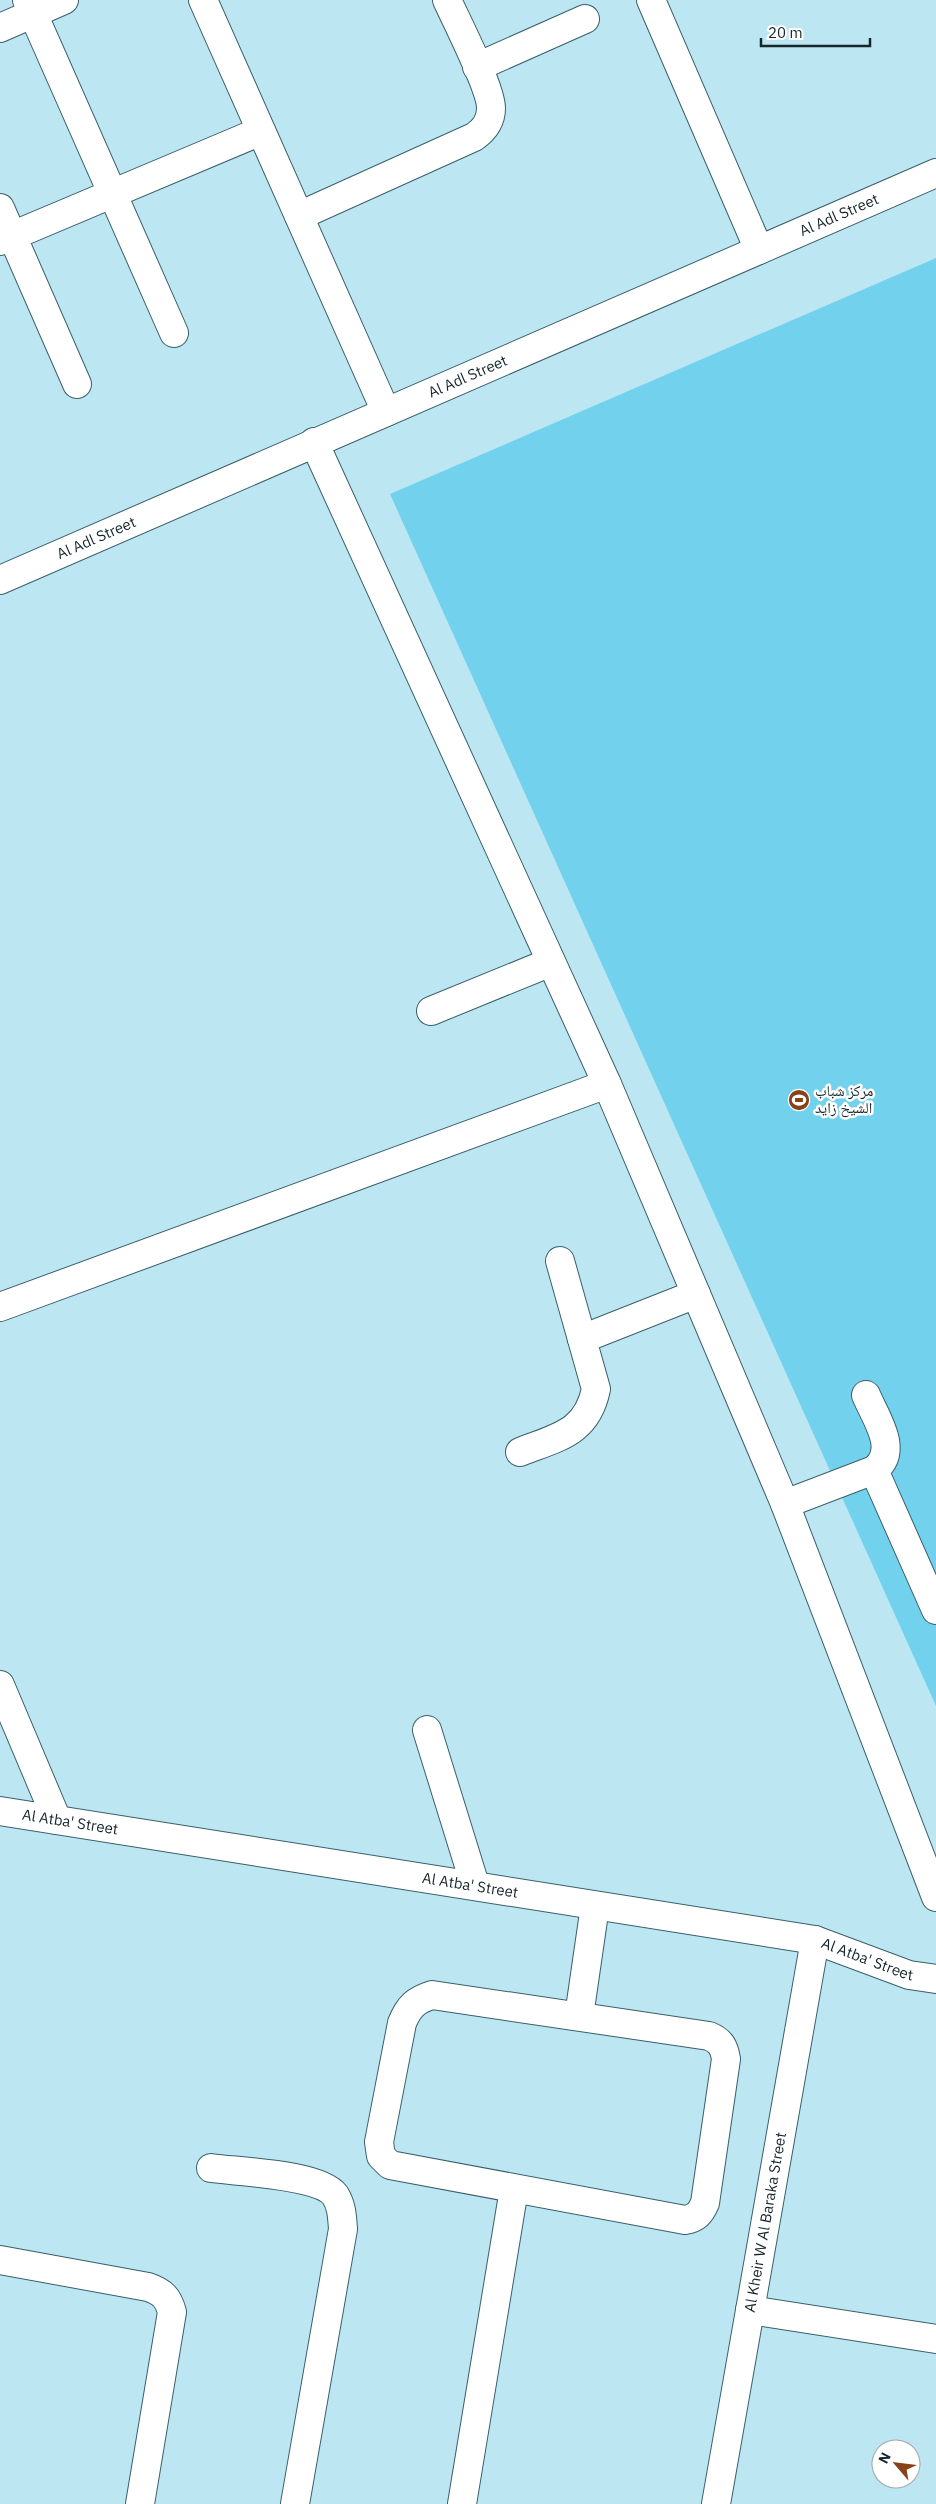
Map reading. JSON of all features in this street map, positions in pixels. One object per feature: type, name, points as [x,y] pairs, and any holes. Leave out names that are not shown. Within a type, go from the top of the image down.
[{"type":"street","points":[[0,28],[30,7],[64,0]]},
{"type":"street","points":[[203,0],[386,412]]},
{"type":"street","points":[[299,216],[474,137],[483,130],[489,120],[491,103],[447,0]]},
{"type":"street","points":[[651,0],[759,250]]},
{"type":"street","points":[[30,7],[174,333]]},
{"type":"street","points":[[477,67],[585,19]]},
{"type":"street","points":[[6,238],[261,130]]},
{"type":"street","name":"Al Adl Street","points":[[0,580],[936,173]]},
{"type":"street","points":[[0,208],[6,238],[76,384]]},
{"type":"street","points":[[314,442],[608,1084],[784,1504],[936,1897]]},
{"type":"street","points":[[431,1011],[551,962]]},
{"type":"street","points":[[0,1307],[608,1084]]},
{"type":"street","points":[[520,1452],[573,1431],[593,1405],[596,1389],[560,1261]]},
{"type":"street","points":[[582,1339],[696,1294]]},
{"type":"street","points":[[784,1504],[874,1470],[883,1464],[887,1454],[886,1444],[866,1395]]},
{"type":"street","points":[[874,1470],[936,1610]]},
{"type":"street","points":[[0,1685],[58,1820]]},
{"type":"street","points":[[427,1730],[475,1885]]},
{"type":"street","name":"Al Atba' Street","points":[[0,1811],[815,1940],[909,1975],[936,1979]]},
{"type":"street","points":[[579,2016],[595,1906]]},
{"type":"street","name":"Al Kheir W Al Baraka Street","points":[[716,2504],[815,1940]]},
{"type":"street","points":[[432,1995],[709,2036],[719,2040],[724,2048],[726,2059],[704,2203],[701,2212],[694,2218],[685,2220],[514,2189],[403,2169],[390,2165],[381,2156],[378,2142],[402,2023],[408,2009],[418,1999],[432,1995]]},
{"type":"street","points":[[211,2168],[303,2179],[320,2184],[334,2195],[342,2211],[343,2229],[295,2504]]},
{"type":"street","points":[[462,2504],[514,2189]]},
{"type":"street","points":[[0,2260],[148,2287],[160,2291],[168,2300],[172,2312],[140,2504]]},
{"type":"street","points":[[750,2310],[936,2339]]},
{"type":"shaded area","name":"مركز شباب الشيخ زايد","points":[[936,258],[936,1706],[390,494]]},
{"type":"place","name":"مركز شباب الشيخ زايد","points":[[799,1100]]}]
